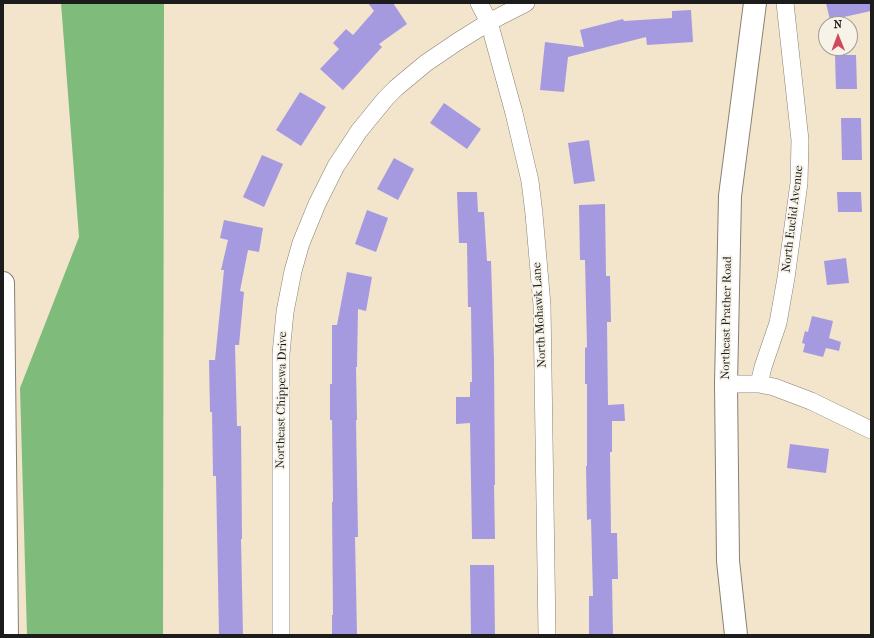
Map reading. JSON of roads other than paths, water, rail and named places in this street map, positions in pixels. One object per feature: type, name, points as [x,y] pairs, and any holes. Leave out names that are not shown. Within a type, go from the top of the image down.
[{"type":"main road","name":"Northeast Prather Road","points":[[736,635],[728,561],[726,384],[730,196],[755,3]]},
{"type":"main road","points":[[3,284],[7,635]]},
{"type":"street","name":"North Mohawk Lane","points":[[478,3],[489,22],[514,113],[530,181],[534,214],[542,305],[547,635]]},
{"type":"street","name":"Northeast Chippewa Drive","points":[[281,635],[281,354],[285,312],[293,271],[301,243],[317,204],[336,166],[359,131],[386,98],[426,63],[489,22],[526,3]]},
{"type":"street","name":"North Euclid Avenue","points":[[759,384],[763,367],[778,323],[799,183],[800,140],[785,3]]},
{"type":"street","points":[[726,384],[759,384],[774,387],[811,401],[871,430]]}]
